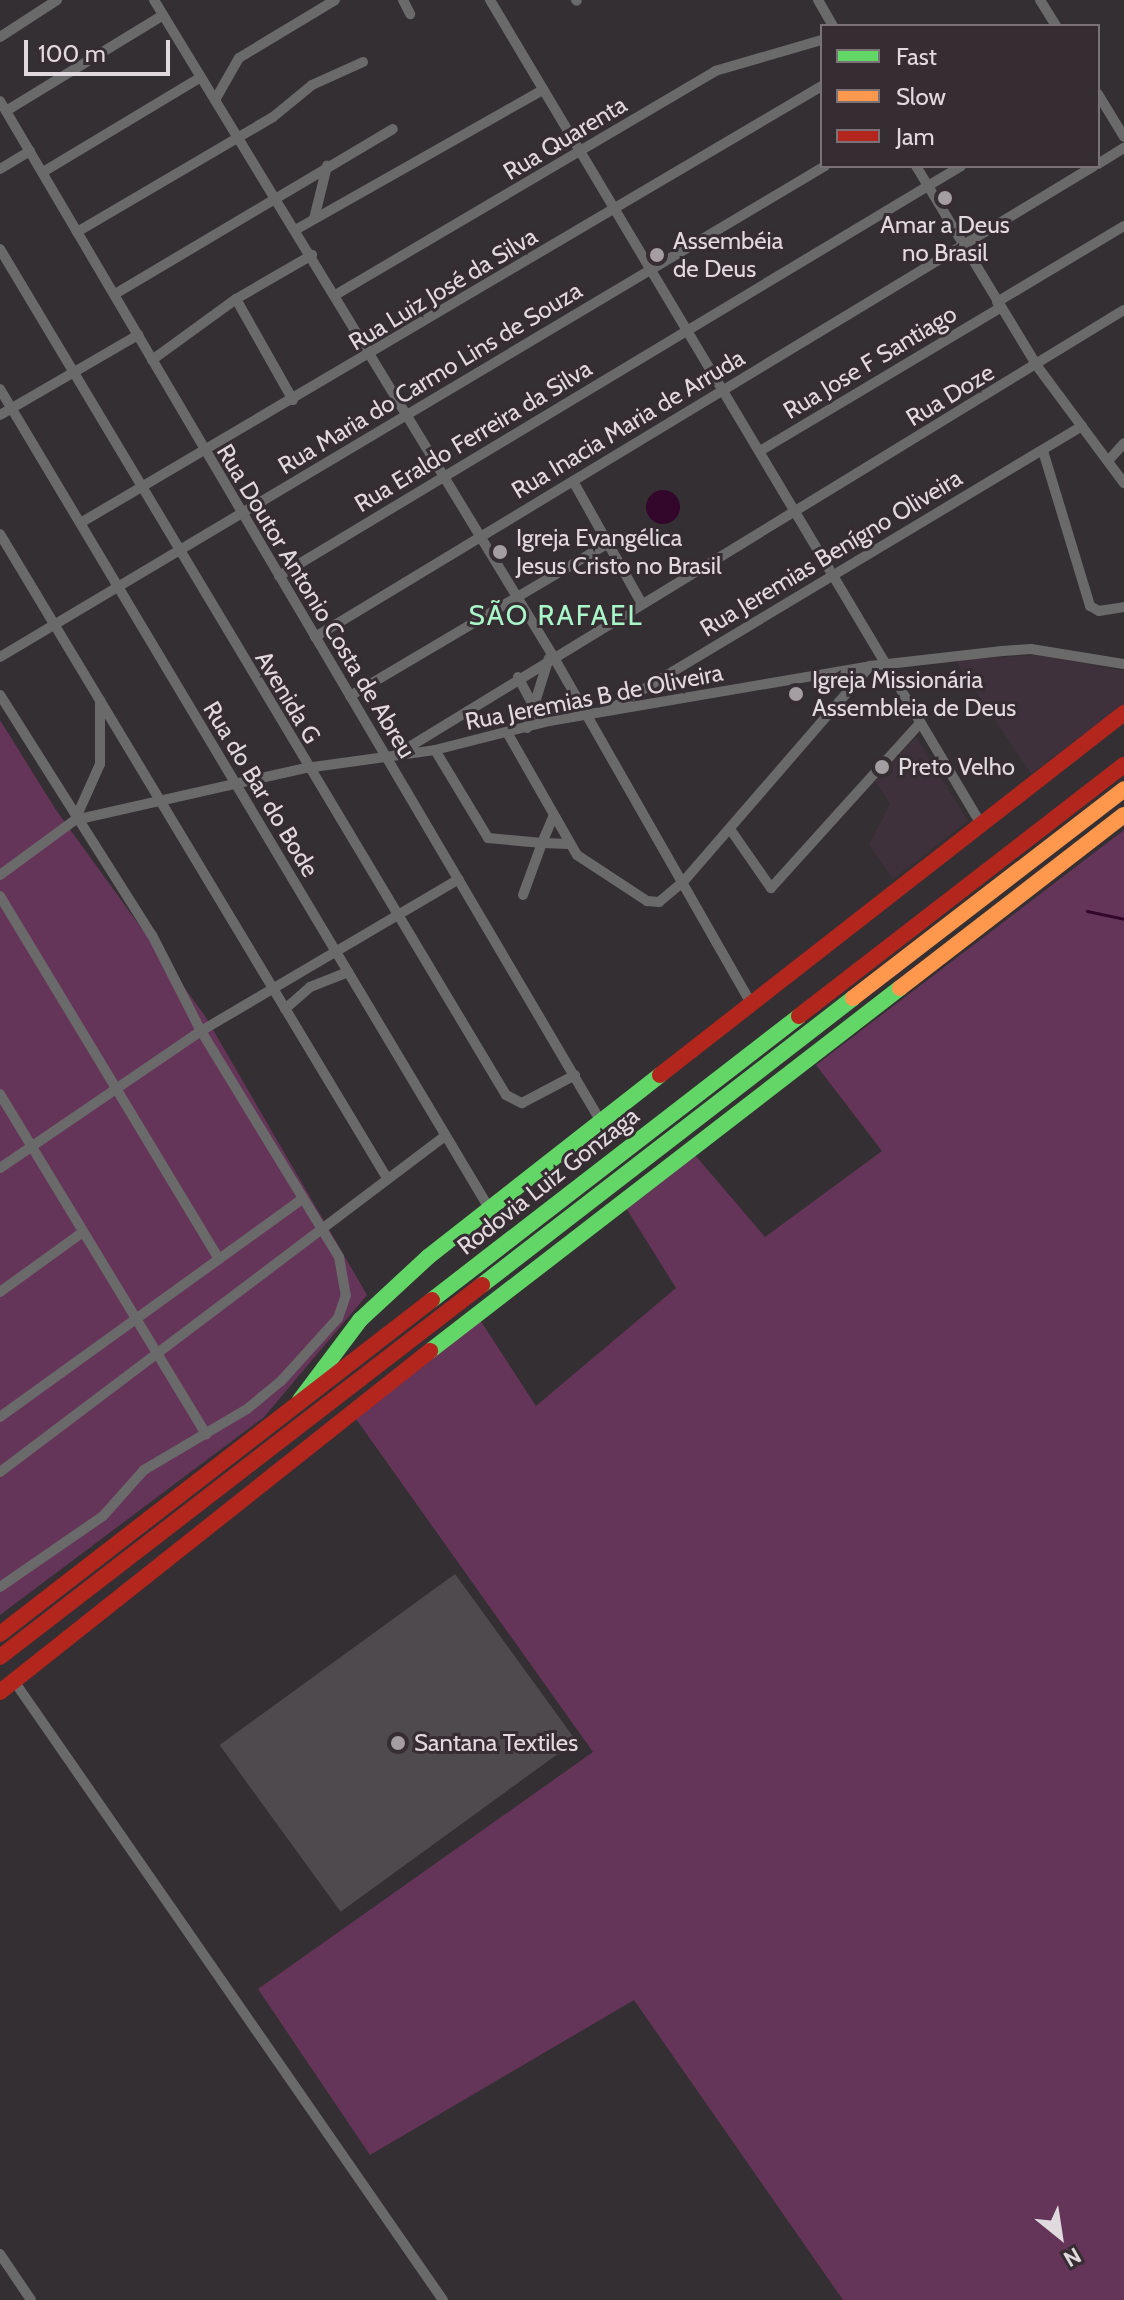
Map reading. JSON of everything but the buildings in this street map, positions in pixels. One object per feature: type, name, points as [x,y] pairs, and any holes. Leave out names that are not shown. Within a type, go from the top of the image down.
[{"type":"main road","points":[[295,1409],[315,1373],[368,1312],[489,1208],[1124,713]]},
{"type":"main road","name":"Rodovia Luiz Gonzaga","points":[[1,1630],[295,1409],[1124,765]]},
{"type":"main road","name":"Rodovia Luiz Gonzaga","points":[[0,1657],[1124,789]]},
{"type":"main road","points":[[0,1692],[481,1310],[1124,815]]},
{"type":"street","points":[[0,37],[57,0]]},
{"type":"street","points":[[154,0],[337,294],[406,418],[588,715],[751,1003]]},
{"type":"street","points":[[215,100],[239,58],[335,0]]},
{"type":"street","points":[[403,0],[410,14]]},
{"type":"street","points":[[490,0],[653,267],[723,391],[981,824]]},
{"type":"street","points":[[818,0],[832,24]]},
{"type":"street","points":[[1040,0],[1055,24]]},
{"type":"street","points":[[3,106],[163,15]]},
{"type":"street","name":"Rua Quarenta","points":[[337,294],[723,67],[820,41]]},
{"type":"street","points":[[77,232],[238,138],[312,85],[363,62]]},
{"type":"street","points":[[43,172],[201,77]]},
{"type":"street","name":"Rua Luiz José da Silva","points":[[82,522],[371,356],[820,87]]},
{"type":"street","points":[[297,229],[543,90]]},
{"type":"street","points":[[1100,97],[1122,131]]},
{"type":"street","name":"Rua Doutor Antonio Costa de Abreu","points":[[3,106],[241,515],[390,757],[600,1120]]},
{"type":"street","points":[[115,294],[393,129]]},
{"type":"street","name":"Rua Inacia Maria de Arruda","points":[[1100,163],[1124,148]]},
{"type":"street","points":[[0,169],[30,151]]},
{"type":"street","points":[[314,219],[327,166]]},
{"type":"street","name":"Rua Maria do Carmo Lins de Souza","points":[[0,657],[822,168]]},
{"type":"street","points":[[917,168],[1037,366],[1124,483]]},
{"type":"street","name":"Rua Eraldo Ferreira da Silva","points":[[279,576],[958,168]]},
{"type":"street","name":"Rua Inacia Maria de Arruda","points":[[315,637],[1091,168]]},
{"type":"street","name":"Rua Jose F Santiago","points":[[760,451],[1124,226]]},
{"type":"street","name":"Avenida G","points":[[0,249],[393,915],[510,1100],[522,1103],[575,1075]]},
{"type":"street","points":[[152,360],[236,299],[312,255]]},
{"type":"street","points":[[236,299],[293,400]]},
{"type":"street","name":"Rua Doze","points":[[390,757],[1037,366],[1124,310]]},
{"type":"street","points":[[0,415],[138,335]]},
{"type":"street","name":"Rua do Bar do Bode","points":[[0,389],[489,1208]]},
{"type":"street","name":"Rua Jeremias Benígno Oliveira","points":[[600,714],[1082,426]]},
{"type":"street","points":[[1108,461],[1124,443]]},
{"type":"street","points":[[1043,451],[1094,609],[1124,607]]},
{"type":"street","points":[[573,481],[642,604]]},
{"type":"street","points":[[0,534],[164,801],[387,1178]]},
{"type":"street","points":[[350,696],[607,544]]},
{"type":"street","name":"Rua Jeremias B de Oliveira","points":[[75,820],[235,787],[306,768],[435,750],[588,715],[870,666],[1020,649],[1124,664]]},
{"type":"street","points":[[527,728],[551,657]]},
{"type":"street","points":[[508,734],[570,844],[592,870],[652,903],[683,882],[870,666]]},
{"type":"street","points":[[518,677],[534,707]]},
{"type":"street","points":[[0,695],[75,820],[152,935],[201,1031],[339,1257],[342,1312],[281,1381],[206,1434],[144,1470],[103,1516],[0,1587]]},
{"type":"street","points":[[0,875],[75,820],[100,764],[100,699]]},
{"type":"street","points":[[730,829],[771,888],[920,723]]},
{"type":"street","points":[[435,750],[488,838],[570,844]]},
{"type":"street","points":[[523,895],[554,815]]},
{"type":"street","points":[[0,1168],[201,1031],[275,992],[334,948],[459,879]]},
{"type":"street","points":[[0,896],[219,1259]]},
{"type":"street","points":[[285,1009],[310,987],[348,972]]},
{"type":"street","points":[[0,1094],[206,1434]]},
{"type":"street","points":[[0,1472],[445,1136]]},
{"type":"street","points":[[0,1417],[302,1199]]},
{"type":"street","points":[[0,1292],[83,1232]]},
{"type":"street","points":[[14,1681],[443,2300]]},
{"type":"street","points":[[0,2254],[31,2300]]},
{"type":"shaded area","points":[[663,490],[675,495],[680,507],[675,519],[663,524],[651,519],[646,507],[651,495]]},
{"type":"shaded area","points":[[1038,655],[1124,671],[1124,704],[1031,774],[955,660]]},
{"type":"shaded area","points":[[0,720],[56,810],[205,1016],[367,1295],[264,1417],[0,1615]]},
{"type":"shaded area","points":[[916,737],[968,821],[893,879],[869,845],[890,804],[875,781]]},
{"type":"shaded area","points":[[1124,830],[1124,2300],[843,2300],[634,2000],[370,2155],[258,1989],[593,1752],[356,1419],[480,1320],[536,1406],[676,1288],[626,1208],[695,1155],[765,1237],[882,1151],[816,1065]]},
{"type":"waterway","points":[[1087,911],[1124,919]]},
{"type":"traffic: fast","points":[[430,1351],[900,988]]},
{"type":"traffic: fast","points":[[482,1285],[853,998]]},
{"type":"traffic: fast","points":[[432,1300],[799,1016]]},
{"type":"traffic: fast","points":[[300,1400],[360,1320],[428,1257],[660,1075]]},
{"type":"traffic: slow","points":[[853,998],[1124,789]]},
{"type":"traffic: slow","points":[[900,988],[1124,815]]},
{"type":"traffic: jam","points":[[660,1075],[1124,713]]},
{"type":"traffic: jam","points":[[799,1016],[1124,765]]},
{"type":"traffic: jam","points":[[0,1657],[482,1285]]},
{"type":"traffic: jam","points":[[0,1634],[432,1300]]},
{"type":"traffic: jam","points":[[0,1692],[430,1351]]},
{"type":"place","name":"Amar a Deus no Brasil","points":[[945,198]]},
{"type":"place","name":"Assembéia de Deus","points":[[657,255]]},
{"type":"place","name":"Igreja Evangélica Jesus Cristo no Brasil","points":[[500,552]]},
{"type":"place","name":"Igreja Missionária Assembleia de Deus","points":[[796,694]]},
{"type":"place","name":"Preto Velho","points":[[882,767]]},
{"type":"place","name":"Santana Textiles","points":[[398,1743]]},
{"type":"district","name":"SÃO RAFAEL","points":[[556,615]]}]
